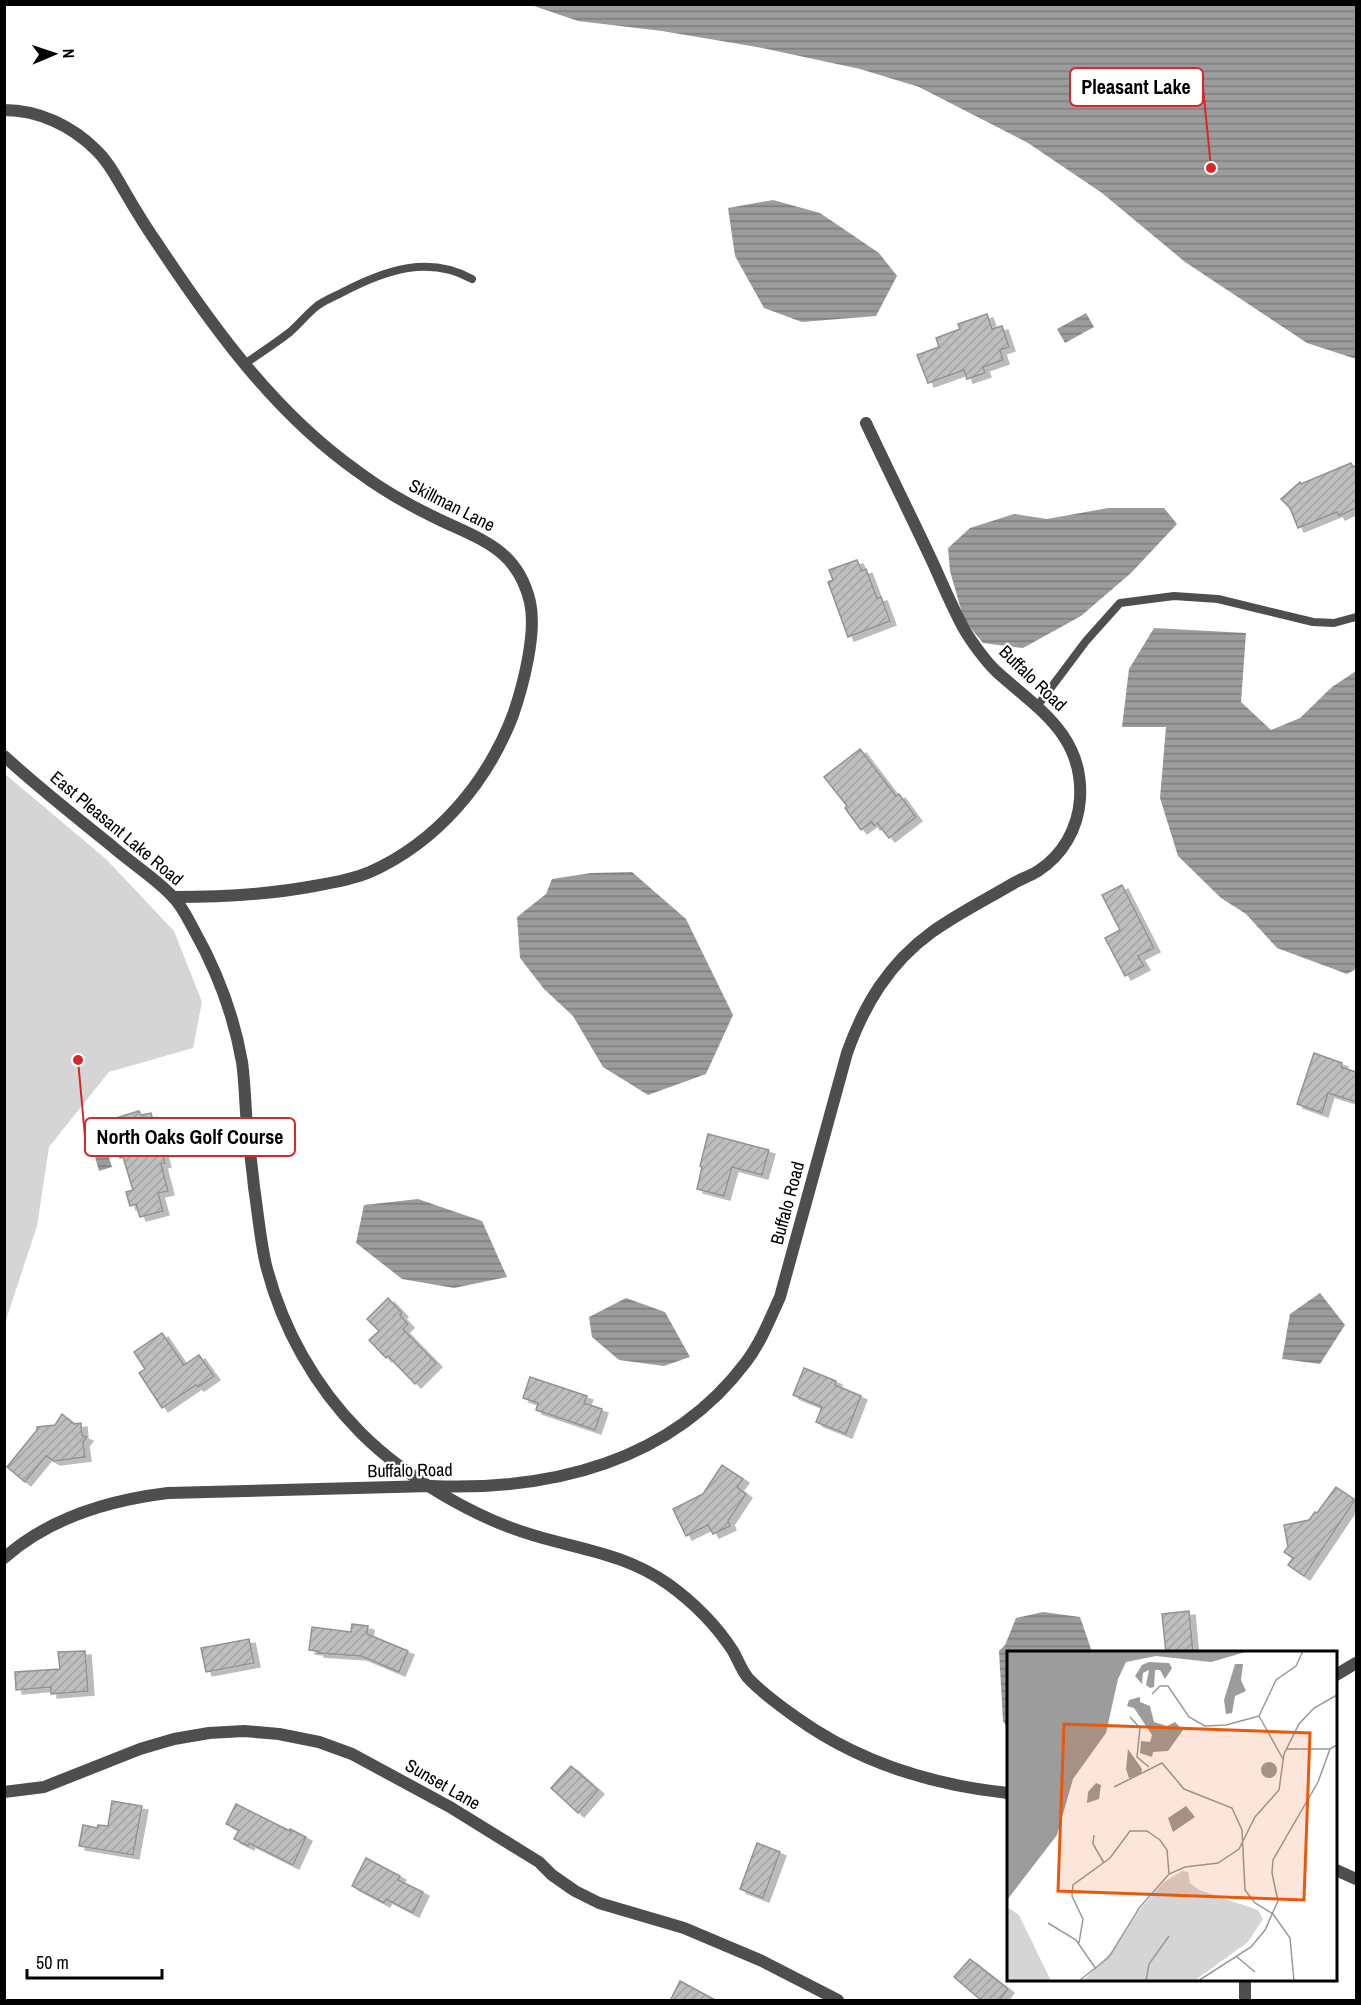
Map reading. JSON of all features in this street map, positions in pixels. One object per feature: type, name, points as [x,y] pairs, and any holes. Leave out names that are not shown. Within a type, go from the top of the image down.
[{"type":"street","name":"Skillman Lane","points":[[4,110],[36,114],[58,123],[78,134],[98,151],[183,283],[245,364],[285,410],[356,471],[395,496],[480,537],[498,549],[512,564],[530,602],[533,623],[531,643],[517,703],[506,735],[471,792],[449,817],[401,855],[367,873],[327,884],[278,893],[227,897],[174,897]]},
{"type":"street","name":"Buffalo Road","points":[[4,1558],[36,1535],[67,1519],[100,1506],[168,1493],[431,1486],[472,1488],[553,1479],[624,1456],[676,1428],[701,1410],[724,1388],[747,1360],[765,1330],[780,1297],[847,1053],[871,997],[901,959],[932,932],[1037,871],[1054,858],[1066,843],[1079,809],[1078,768],[1070,747],[1059,728],[1038,705],[995,670],[965,630],[866,423]]},
{"type":"street","name":"East Pleasant Lake Road","points":[[4,756],[174,897],[208,956],[224,994],[234,1027],[246,1095],[247,1125],[265,1262],[275,1297],[291,1336],[309,1368],[333,1403],[362,1434],[394,1462],[462,1505],[499,1523],[536,1536],[607,1553],[666,1582],[692,1602],[717,1629],[734,1653],[746,1677],[778,1705],[849,1750],[888,1767],[928,1780],[970,1789],[1007,1793]]},
{"type":"street","points":[[1337,1674],[1356,1663]]},
{"type":"street","name":"Sunset Lane","points":[[4,1792],[44,1787],[140,1749],[174,1739],[209,1733],[244,1731],[279,1734],[319,1742],[352,1754],[450,1807],[538,1862],[575,1891],[600,1903],[684,1928],[762,1961],[838,2001]]},
{"type":"street","points":[[1337,1871],[1356,1879]]},
{"type":"street","points":[[1245,1981],[1245,2001]]},
{"type":"lane","points":[[245,364],[290,331],[317,306],[368,279],[392,270],[417,265],[437,267],[472,279]]},
{"type":"lane","points":[[1038,705],[1086,641],[1120,603],[1174,596],[1218,599],[1313,622],[1334,623],[1356,617]]},
{"type":"shaded area","points":[[531,5],[1356,5],[1356,359],[1307,343],[1185,262],[1102,193],[1028,143],[919,87],[860,69],[757,47],[662,31],[578,21]]},
{"type":"shaded area","points":[[773,200],[820,213],[879,253],[897,276],[876,316],[802,322],[764,308],[735,256],[728,208]]},
{"type":"shaded area","points":[[1086,313],[1094,327],[1065,343],[1057,329]]},
{"type":"shaded area","points":[[1108,508],[1164,508],[1177,524],[1131,573],[1081,616],[1023,648],[983,643],[964,620],[950,571],[948,548],[970,528],[1014,514],[1047,519]]},
{"type":"shaded area","points":[[1154,628],[1246,633],[1241,702],[1271,730],[1300,718],[1332,687],[1356,671],[1356,969],[1347,974],[1277,948],[1246,914],[1221,898],[1178,856],[1160,798],[1166,727],[1122,727],[1129,669]]},
{"type":"shaded area","points":[[5,774],[106,859],[174,931],[202,1002],[193,1048],[109,1072],[49,1147],[37,1226],[5,1323]]},
{"type":"shaded area","points":[[632,872],[686,919],[733,1015],[706,1074],[648,1095],[603,1067],[573,1016],[544,989],[520,958],[517,917],[546,894],[552,879],[591,873]]},
{"type":"shaded area","points":[[102,1135],[112,1167],[99,1171],[90,1139]]},
{"type":"shaded area","points":[[418,1199],[482,1221],[507,1277],[454,1288],[402,1279],[356,1243],[364,1205]]},
{"type":"shaded area","points":[[1320,1293],[1345,1325],[1320,1364],[1282,1359],[1290,1314]]},
{"type":"shaded area","points":[[626,1298],[665,1312],[690,1357],[664,1366],[619,1360],[592,1337],[589,1317]]},
{"type":"shaded area","points":[[1043,1612],[1080,1617],[1092,1651],[1007,1651],[1007,1727],[1003,1721],[999,1651],[1005,1645],[1016,1618]]},
{"type":"building","points":[[987,314],[992,329],[1002,326],[1009,347],[1000,350],[1003,360],[983,367],[985,373],[967,379],[964,370],[928,383],[917,355],[939,347],[936,338],[960,329],[958,324]]},
{"type":"building","points":[[1351,463],[1353,467],[1356,465],[1356,508],[1339,516],[1337,512],[1298,528],[1290,508],[1281,499],[1300,482],[1301,484]]},
{"type":"building","points":[[857,560],[862,571],[866,569],[877,598],[881,597],[890,621],[848,637],[828,582],[833,580],[829,570]]},
{"type":"building","points":[[860,749],[896,796],[899,794],[916,817],[889,838],[877,823],[874,826],[872,822],[861,830],[845,808],[847,806],[824,777]]},
{"type":"building","points":[[1122,885],[1154,948],[1138,956],[1144,966],[1125,976],[1105,938],[1120,930],[1102,895]]},
{"type":"building","points":[[1314,1053],[1342,1063],[1341,1067],[1356,1072],[1356,1102],[1328,1093],[1322,1113],[1297,1104]]},
{"type":"building","points":[[139,1111],[141,1115],[151,1113],[165,1163],[161,1164],[168,1191],[158,1193],[163,1211],[140,1217],[136,1204],[130,1206],[126,1192],[133,1190],[123,1157],[120,1158],[112,1127],[118,1125],[116,1118]]},
{"type":"building","points":[[708,1134],[769,1150],[762,1175],[732,1167],[724,1196],[697,1189]]},
{"type":"building","points":[[388,1298],[402,1313],[400,1315],[408,1324],[403,1329],[436,1363],[415,1384],[369,1340],[379,1331],[367,1319]]},
{"type":"building","points":[[162,1333],[184,1365],[199,1355],[214,1376],[162,1408],[139,1373],[145,1369],[134,1352]]},
{"type":"building","points":[[804,1368],[836,1381],[835,1385],[861,1396],[846,1434],[816,1422],[822,1407],[793,1395]]},
{"type":"building","points":[[530,1377],[587,1396],[584,1403],[602,1409],[595,1430],[536,1410],[538,1403],[523,1398]]},
{"type":"building","points":[[62,1414],[74,1424],[81,1423],[82,1435],[87,1437],[83,1442],[85,1457],[54,1461],[46,1456],[25,1482],[7,1467],[37,1427],[55,1425]]},
{"type":"building","points":[[722,1465],[743,1479],[737,1487],[746,1494],[728,1521],[730,1526],[713,1534],[708,1525],[686,1536],[673,1509],[703,1494]]},
{"type":"building","points":[[1336,1487],[1355,1500],[1304,1576],[1288,1565],[1293,1558],[1284,1552],[1288,1547],[1284,1525],[1309,1520]]},
{"type":"building","points":[[1189,1611],[1193,1651],[1166,1651],[1162,1614]]},
{"type":"building","points":[[352,1624],[368,1626],[367,1634],[408,1651],[399,1672],[361,1656],[318,1653],[318,1651],[309,1650],[312,1627],[351,1632]]},
{"type":"building","points":[[249,1639],[254,1663],[206,1672],[201,1648]]},
{"type":"building","points":[[85,1651],[88,1691],[51,1694],[51,1687],[16,1690],[15,1672],[60,1669],[58,1652]]},
{"type":"building","points":[[571,1766],[598,1790],[578,1813],[551,1788]]},
{"type":"building","points":[[112,1801],[142,1806],[133,1855],[79,1846],[83,1825],[97,1828],[98,1825],[108,1826]]},
{"type":"building","points":[[236,1804],[306,1837],[293,1865],[249,1843],[248,1846],[234,1839],[239,1830],[226,1824]]},
{"type":"building","points":[[757,1843],[780,1852],[763,1898],[740,1889]]},
{"type":"building","points":[[366,1858],[400,1876],[398,1880],[423,1892],[413,1913],[386,1899],[384,1903],[352,1886]]},
{"type":"building","points":[[970,1959],[1008,1989],[999,2001],[982,2001],[954,1977]]},
{"type":"building","points":[[680,1981],[717,2001],[670,2001]]},
{"type":"place","name":"Pleasant Lake","points":[[1211,168]]},
{"type":"place","name":"North Oaks Golf Course","points":[[78,1060]]}]
